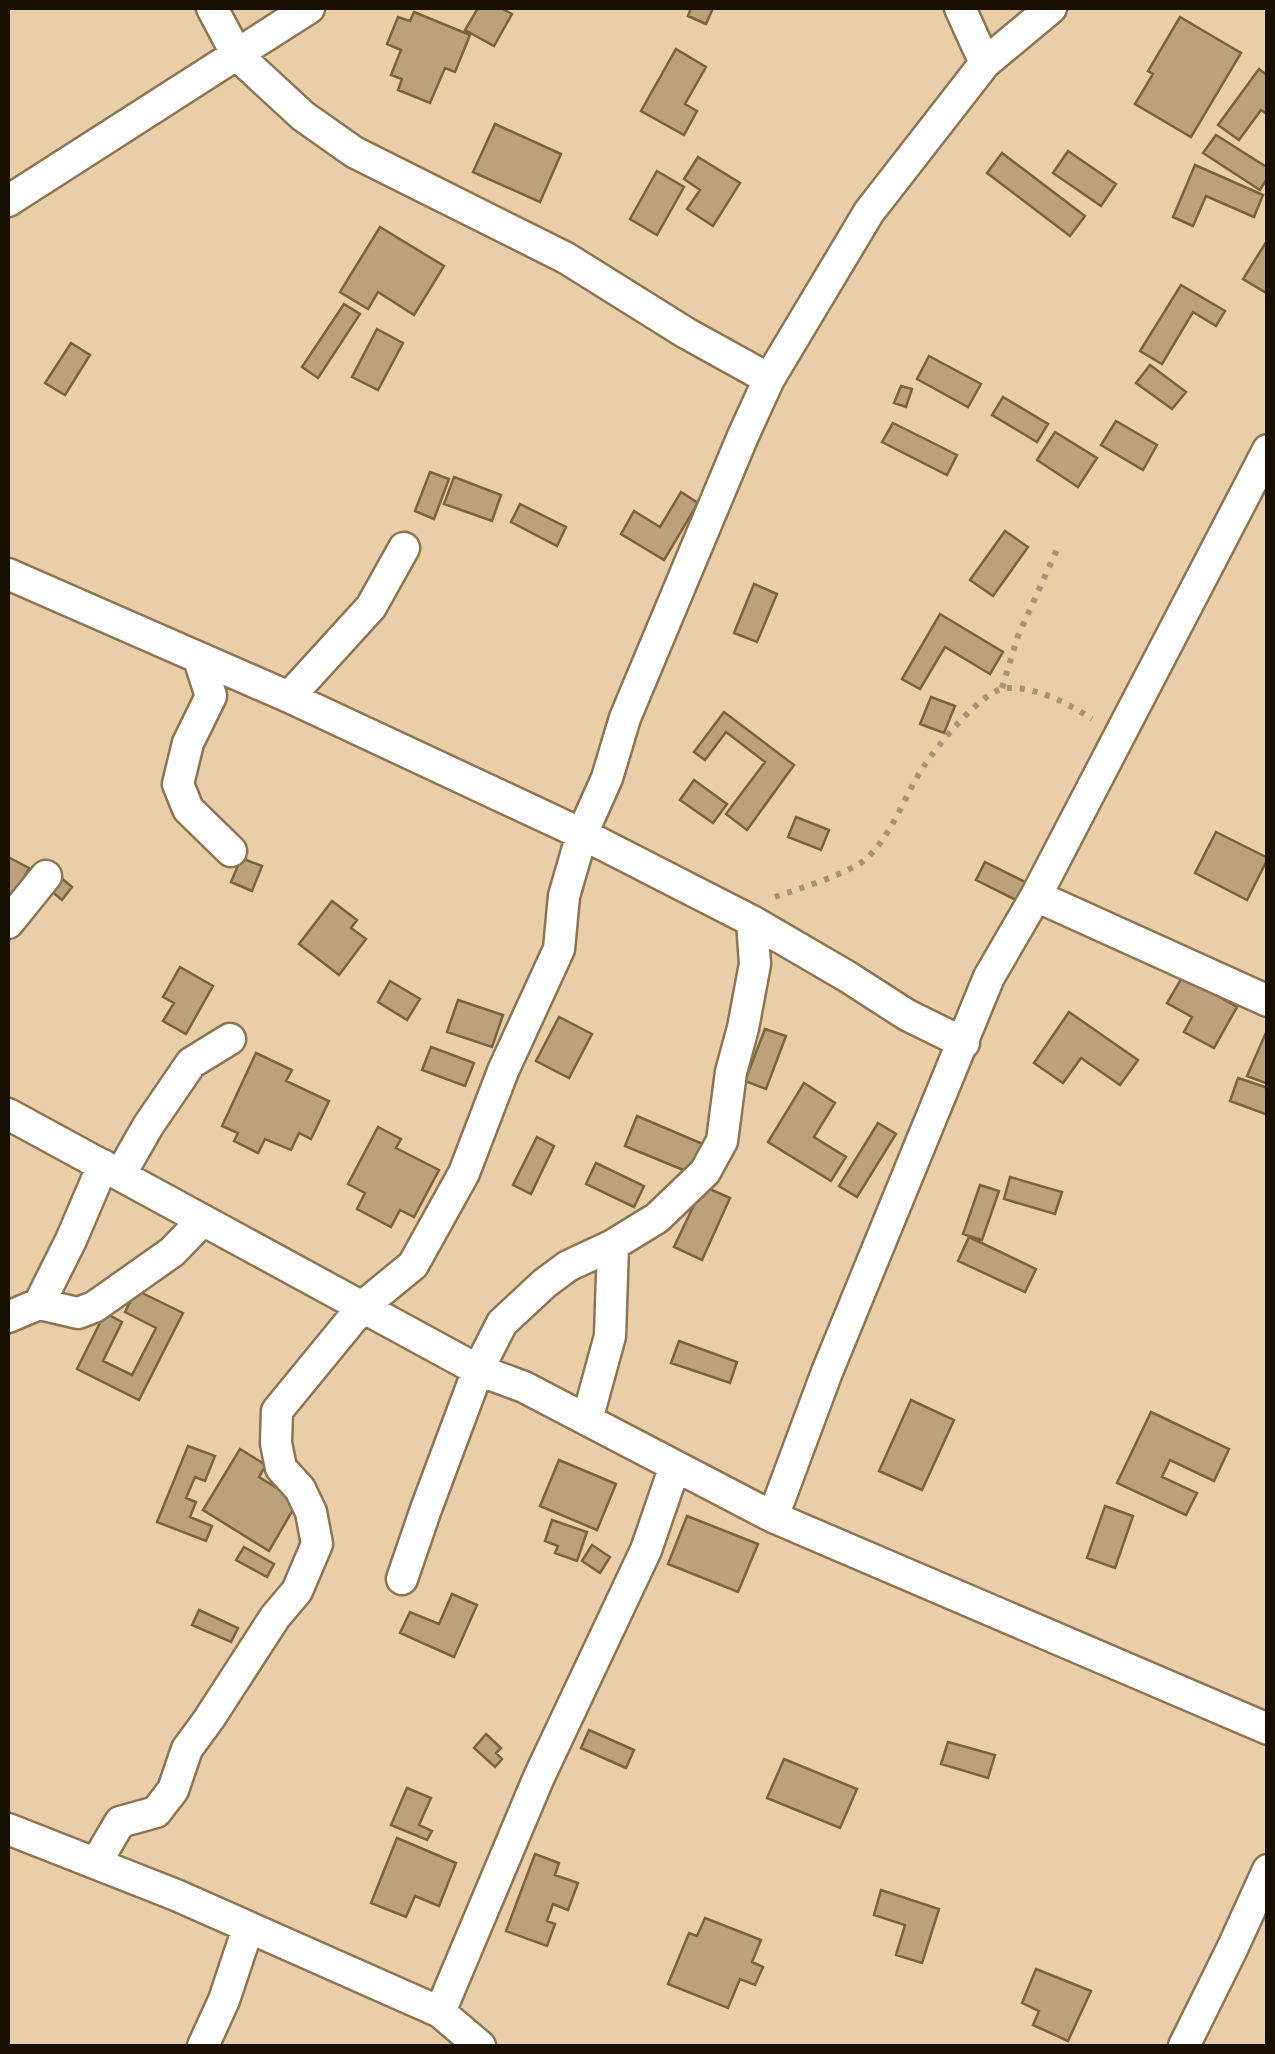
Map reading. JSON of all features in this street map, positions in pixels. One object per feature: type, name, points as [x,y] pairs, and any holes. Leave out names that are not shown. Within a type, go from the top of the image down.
[{"type":"street","points":[[212,8],[237,55],[303,116],[354,152],[566,258],[686,333],[770,379]]},
{"type":"street","points":[[8,201],[309,8]]},
{"type":"street","points":[[960,8],[986,63]]},
{"type":"street","points":[[96,1863],[120,1822],[156,1812],[173,1790],[187,1748],[275,1617],[297,1591],[317,1544],[311,1512],[300,1489],[281,1468],[276,1444],[277,1410],[362,1306],[413,1266],[464,1173],[504,1071],[559,949],[564,896],[582,834],[632,702],[770,379],[869,212],[986,63],[1051,8]]},
{"type":"street","points":[[772,1516],[826,1372],[990,978],[1268,450]]},
{"type":"street","points":[[288,697],[371,607],[404,548]]},
{"type":"street","points":[[8,574],[288,697],[582,834],[743,916],[908,1015],[964,1043]]},
{"type":"street","points":[[199,659],[211,696],[188,743],[178,784],[188,809],[231,851]]},
{"type":"street","points":[[8,923],[46,876]]},
{"type":"street","points":[[1036,896],[1268,1000]]},
{"type":"street","points":[[402,1579],[478,1370],[502,1323],[568,1266],[613,1245],[656,1218],[705,1172],[722,1141],[731,1072],[754,964],[743,916]]},
{"type":"street","points":[[38,1304],[111,1170],[148,1126],[190,1063],[230,1039]]},
{"type":"street","points":[[8,1114],[478,1370],[524,1388],[772,1516],[1268,1729]]},
{"type":"street","points":[[8,1317],[38,1304],[78,1312],[94,1307],[172,1252],[203,1220]]},
{"type":"street","points":[[587,1420],[610,1336],[613,1245]]},
{"type":"street","points":[[440,2012],[539,1777],[646,1550],[675,1466]]},
{"type":"street","points":[[8,1829],[176,1895],[440,2012],[480,2046]]},
{"type":"street","points":[[1184,2046],[1268,1870]]},
{"type":"street","points":[[203,2046],[224,2000],[248,1928]]},
{"type":"path","points":[[743,916],[865,860],[896,820],[924,767],[968,712],[1002,688],[1018,636],[1060,545]]},
{"type":"path","points":[[1002,688],[1033,690],[1068,704],[1119,736]]},
{"type":"building","points":[[478,8],[501,8],[512,14],[494,46],[465,30]]},
{"type":"building","points":[[691,8],[713,8],[706,24],[688,16]]},
{"type":"building","points":[[414,12],[470,35],[455,72],[445,68],[430,103],[398,90],[402,79],[391,75],[401,50],[387,44],[398,17],[410,21]]},
{"type":"building","points":[[1180,17],[1241,53],[1191,137],[1135,104],[1153,74],[1148,71]]},
{"type":"building","points":[[676,49],[706,67],[685,104],[697,111],[684,135],[641,111]]},
{"type":"building","points":[[1259,69],[1268,76],[1268,115],[1261,110],[1239,140],[1218,125]]},
{"type":"building","points":[[495,124],[561,154],[540,202],[473,172]]},
{"type":"building","points":[[1216,135],[1268,168],[1268,177],[1260,190],[1203,153]]},
{"type":"building","points":[[1068,151],[1116,184],[1101,206],[1053,173]]},
{"type":"building","points":[[1002,153],[1085,216],[1070,236],[987,173]]},
{"type":"building","points":[[698,157],[740,183],[713,226],[687,209],[700,190],[684,179]]},
{"type":"building","points":[[1195,165],[1263,195],[1254,217],[1206,196],[1193,226],[1173,217]]},
{"type":"building","points":[[657,171],[684,187],[657,235],[630,219]]},
{"type":"building","points":[[380,227],[444,266],[414,315],[378,292],[368,309],[340,292]]},
{"type":"building","points":[[1268,239],[1268,294],[1243,279]]},
{"type":"building","points":[[1181,285],[1225,311],[1216,326],[1193,312],[1162,364],[1140,351]]},
{"type":"building","points":[[344,304],[360,314],[318,378],[302,367]]},
{"type":"building","points":[[377,329],[403,343],[378,390],[352,377]]},
{"type":"building","points":[[71,343],[90,355],[65,395],[45,383]]},
{"type":"building","points":[[929,356],[981,384],[968,407],[917,379]]},
{"type":"building","points":[[1150,365],[1186,392],[1172,409],[1136,383]]},
{"type":"building","points":[[901,386],[912,389],[906,407],[894,403]]},
{"type":"building","points":[[1003,397],[1048,424],[1037,442],[992,415]]},
{"type":"building","points":[[1116,421],[1157,445],[1143,470],[1101,445]]},
{"type":"building","points":[[893,423],[957,455],[947,475],[882,442]]},
{"type":"building","points":[[1055,432],[1097,458],[1078,487],[1037,460]]},
{"type":"building","points":[[430,472],[449,479],[434,519],[415,511]]},
{"type":"building","points":[[454,477],[501,495],[492,521],[444,504]]},
{"type":"building","points":[[681,492],[698,503],[664,560],[621,534],[634,511],[660,527]]},
{"type":"building","points":[[520,504],[566,527],[557,546],[511,522]]},
{"type":"building","points":[[1005,531],[1028,547],[993,596],[970,580]]},
{"type":"building","points":[[754,584],[777,594],[757,642],[734,633]]},
{"type":"building","points":[[940,614],[1003,652],[990,674],[945,647],[920,689],[902,679]]},
{"type":"building","points":[[931,697],[955,706],[944,733],[920,724]]},
{"type":"building","points":[[724,712],[794,765],[747,830],[726,814],[765,762],[726,732],[705,760],[694,752]]},
{"type":"building","points":[[694,780],[727,804],[713,823],[680,800]]},
{"type":"building","points":[[796,817],[829,830],[821,850],[788,837]]},
{"type":"building","points":[[1216,832],[1268,858],[1247,900],[1195,873]]},
{"type":"building","points":[[8,857],[29,868],[10,904],[8,903]]},
{"type":"building","points":[[241,858],[262,866],[252,891],[231,882]]},
{"type":"building","points":[[985,862],[1029,884],[1020,902],[976,880]]},
{"type":"building","points":[[60,877],[72,887],[62,900],[50,890]]},
{"type":"building","points":[[332,901],[357,920],[351,928],[366,939],[339,975],[299,944]]},
{"type":"building","points":[[180,967],[213,986],[186,1034],[163,1021],[174,1003],[163,997]]},
{"type":"building","points":[[1183,976],[1237,1007],[1214,1048],[1184,1032],[1192,1017],[1167,1003]]},
{"type":"building","points":[[390,981],[420,999],[407,1020],[378,1002]]},
{"type":"building","points":[[458,1000],[503,1015],[492,1047],[447,1032]]},
{"type":"building","points":[[1069,1012],[1138,1060],[1120,1085],[1081,1058],[1063,1083],[1034,1063]]},
{"type":"building","points":[[559,1017],[592,1034],[569,1078],[536,1061]]},
{"type":"building","points":[[1268,1028],[1268,1084],[1247,1076]]},
{"type":"building","points":[[765,1029],[786,1036],[766,1089],[745,1081]]},
{"type":"building","points":[[431,1047],[474,1063],[465,1086],[422,1070]]},
{"type":"building","points":[[256,1053],[292,1070],[286,1081],[329,1101],[311,1139],[299,1133],[291,1150],[265,1139],[258,1153],[234,1141],[238,1133],[222,1126]]},
{"type":"building","points":[[1238,1078],[1268,1088],[1268,1115],[1230,1101]]},
{"type":"building","points":[[804,1083],[835,1103],[814,1137],[846,1157],[831,1181],[768,1142]]},
{"type":"building","points":[[637,1116],[705,1145],[693,1174],[625,1146]]},
{"type":"building","points":[[878,1123],[896,1134],[857,1197],[839,1186]]},
{"type":"building","points":[[378,1127],[401,1139],[396,1148],[439,1170],[414,1217],[400,1210],[391,1227],[357,1209],[365,1193],[348,1184]]},
{"type":"building","points":[[537,1137],[554,1146],[531,1194],[513,1185]]},
{"type":"building","points":[[596,1163],[644,1186],[634,1207],[586,1184]]},
{"type":"building","points":[[1010,1177],[1062,1192],[1055,1214],[1004,1199]]},
{"type":"building","points":[[980,1185],[999,1191],[982,1240],[963,1234]]},
{"type":"building","points":[[703,1186],[730,1198],[702,1260],[674,1247]]},
{"type":"building","points":[[969,1237],[1036,1269],[1025,1292],[958,1261]]},
{"type":"building","points":[[136,1290],[183,1313],[139,1400],[77,1369],[105,1313],[122,1322],[103,1361],[132,1375],[156,1328],[125,1312]]},
{"type":"building","points":[[679,1341],[737,1362],[730,1383],[671,1363]]},
{"type":"building","points":[[911,1400],[954,1420],[922,1490],[879,1471]]},
{"type":"building","points":[[1151,1412],[1229,1449],[1214,1481],[1170,1460],[1162,1477],[1197,1493],[1186,1515],[1117,1483]]},
{"type":"building","points":[[188,1446],[215,1456],[205,1481],[195,1477],[186,1498],[196,1502],[190,1517],[212,1526],[206,1541],[157,1522]]},
{"type":"building","points":[[240,1449],[266,1465],[259,1477],[298,1501],[269,1551],[203,1510]]},
{"type":"building","points":[[559,1460],[616,1484],[597,1530],[540,1506]]},
{"type":"building","points":[[1105,1506],[1133,1516],[1115,1568],[1087,1558]]},
{"type":"building","points":[[687,1516],[758,1544],[738,1592],[668,1564]]},
{"type":"building","points":[[552,1520],[587,1532],[577,1561],[555,1553],[558,1546],[545,1541]]},
{"type":"building","points":[[592,1545],[610,1557],[600,1573],[582,1561]]},
{"type":"building","points":[[244,1547],[274,1564],[267,1577],[236,1560]]},
{"type":"building","points":[[452,1594],[477,1605],[454,1657],[400,1633],[410,1612],[439,1624]]},
{"type":"building","points":[[199,1610],[238,1628],[231,1642],[192,1625]]},
{"type":"building","points":[[589,1730],[634,1750],[626,1768],[581,1748]]},
{"type":"building","points":[[486,1734],[501,1748],[496,1753],[502,1759],[495,1767],[474,1748]]},
{"type":"building","points":[[948,1742],[995,1755],[988,1778],[941,1764]]},
{"type":"building","points":[[784,1759],[857,1789],[840,1828],[767,1798]]},
{"type":"building","points":[[407,1788],[431,1798],[419,1825],[432,1831],[427,1840],[391,1825]]},
{"type":"building","points":[[397,1838],[456,1863],[439,1906],[415,1896],[406,1917],[371,1903]]},
{"type":"building","points":[[535,1854],[559,1863],[555,1875],[578,1883],[568,1910],[553,1904],[547,1921],[555,1924],[547,1946],[506,1931]]},
{"type":"building","points":[[881,1890],[939,1909],[922,1963],[896,1955],[905,1925],[874,1915]]},
{"type":"building","points":[[705,1918],[761,1940],[752,1962],[763,1967],[755,1985],[740,1979],[728,2008],[668,1984],[689,1933],[697,1936]]},
{"type":"building","points":[[1036,1969],[1091,1991],[1068,2041],[1033,2025],[1039,2011],[1022,2003]]}]
